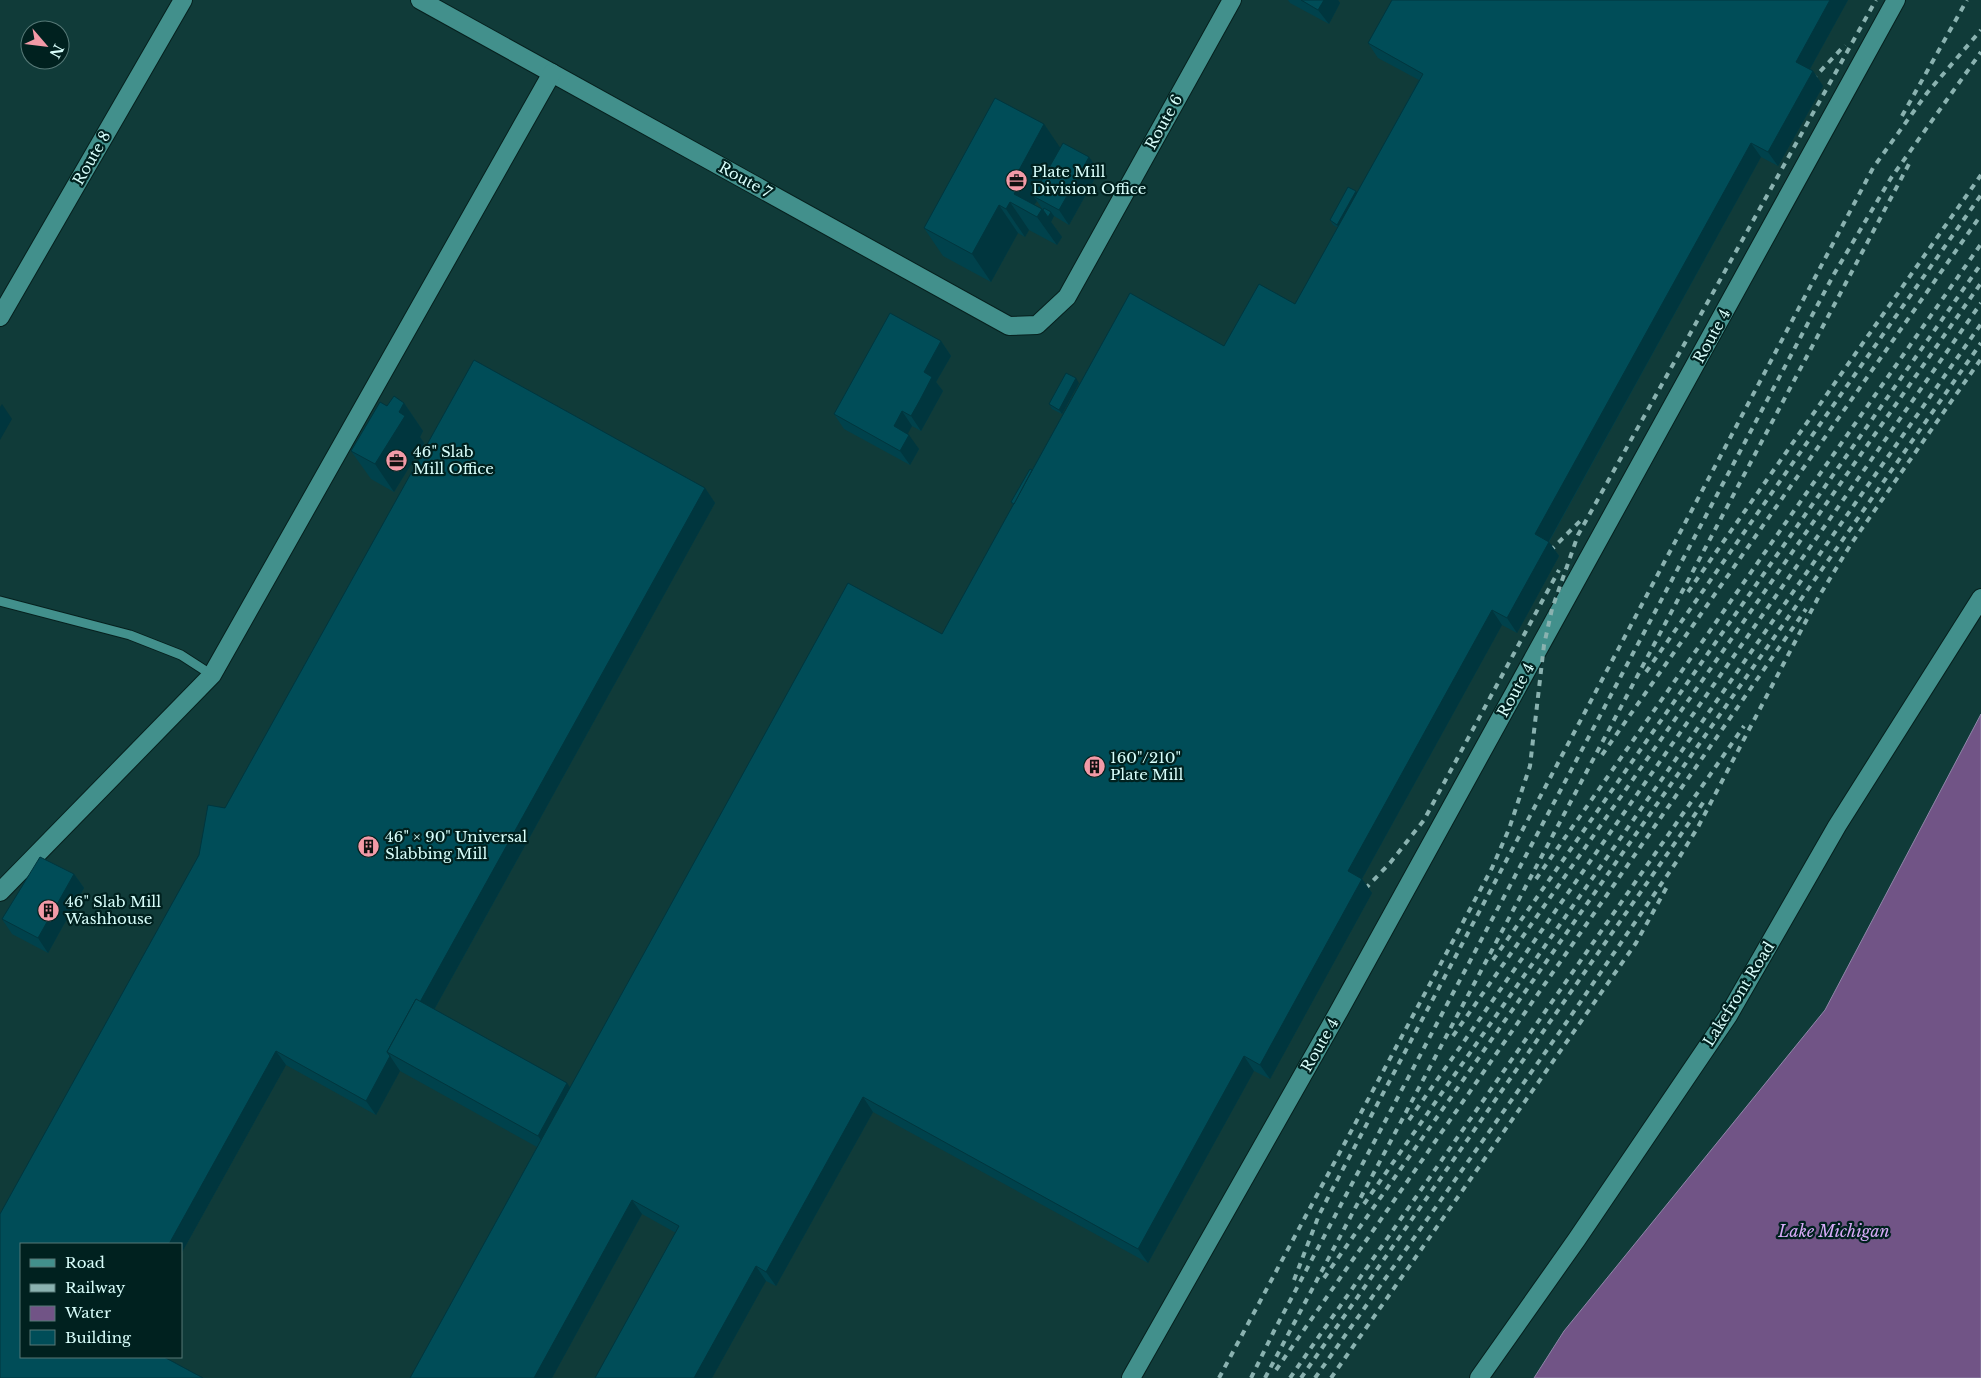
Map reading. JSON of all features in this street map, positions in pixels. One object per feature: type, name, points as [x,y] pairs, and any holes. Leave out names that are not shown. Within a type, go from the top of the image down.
[{"type":"street","name":"Route 8","points":[[0,317],[184,0]]},
{"type":"street","name":"Route 7","points":[[420,0],[1009,326],[1037,324],[1068,297]]},
{"type":"street","name":"Route 6","points":[[1068,297],[1232,0]]},
{"type":"street","name":"Route 4","points":[[1131,1378],[1344,1002],[1896,0]]},
{"type":"street","points":[[0,892],[212,676],[552,73]]},
{"type":"street","name":"Lakefront Road","points":[[1479,1378],[1577,1239],[1728,1016],[1837,826],[1981,598]]},
{"type":"lane","points":[[0,601],[130,635],[180,655],[212,676]]},
{"type":"water","name":"Lake Michigan","points":[[1981,714],[1981,1378],[1534,1378],[1564,1331],[1825,1010]]},
{"type":"building","points":[[1301,0],[1324,0],[1318,10]]},
{"type":"building","name":"160\"/210\" Plate Mill","points":[[1392,0],[1830,0],[1796,62],[1813,71],[1768,152],[1751,143],[1535,534],[1549,542],[1507,618],[1492,610],[1348,871],[1362,879],[1260,1065],[1244,1056],[1138,1249],[863,1097],[766,1272],[756,1266],[694,1378],[595,1378],[679,1226],[632,1200],[534,1378],[410,1378],[848,583],[942,634],[1130,293],[1224,346],[1259,284],[1295,304],[1423,74],[1368,43]]},
{"type":"building","points":[[995,98],[1044,124],[1012,183],[1018,187],[1014,194],[1042,209],[1037,217],[1010,202],[1006,209],[999,205],[972,254],[924,228]]},
{"type":"building","points":[[1063,143],[1089,157],[1059,210],[1033,196]]},
{"type":"building","points":[[1348,187],[1356,191],[1337,225],[1330,220]]},
{"type":"building","points":[[1044,208],[1051,212],[1048,217],[1043,210]]},
{"type":"building","points":[[890,313],[941,341],[924,372],[932,377],[920,400],[911,416],[902,411],[894,426],[909,435],[900,451],[834,414]]},
{"type":"building","name":"46\" × 90\" Universal Slabbing Mill","points":[[474,360],[705,488],[420,1002],[416,999],[387,1052],[390,1056],[366,1101],[276,1051],[170,1243],[20,1243],[20,1358],[166,1358],[203,1378],[0,1378],[0,1214],[199,855],[208,805],[225,808]]},
{"type":"building","points":[[1066,373],[1076,378],[1059,410],[1049,404]]},
{"type":"building","points":[[394,396],[404,403],[399,412],[405,416],[375,464],[351,451],[380,402],[387,406]]},
{"type":"building","points":[[1030,469],[1032,470],[1014,504],[1011,502]]},
{"type":"building","points":[[40,857],[74,874],[38,938],[2,919]]},
{"type":"building","points":[[416,999],[567,1083],[538,1136],[387,1052]]},
{"type":"railway","points":[[1219,1378],[1492,868],[1509,829],[1530,766],[1544,645],[1552,609],[1578,535],[1876,0]]},
{"type":"railway","points":[[1902,116],[1967,0]]},
{"type":"railway","points":[[1294,1280],[1319,1215],[1334,1186],[1873,168],[1927,93],[1981,30]]},
{"type":"railway","points":[[1812,80],[1845,45]]},
{"type":"railway","points":[[1251,1378],[1274,1331],[1834,274],[1891,178],[1981,52]]},
{"type":"railway","points":[[1265,1378],[1910,162]]},
{"type":"railway","points":[[1688,592],[1981,175]]},
{"type":"railway","points":[[1646,672],[1981,195]]},
{"type":"railway","points":[[1602,755],[1981,215]]},
{"type":"railway","points":[[1536,879],[1981,244]]},
{"type":"railway","points":[[1493,960],[1981,264]]},
{"type":"railway","points":[[1453,1036],[1981,283]]},
{"type":"railway","points":[[1409,1120],[1981,303]]},
{"type":"railway","points":[[1364,1204],[1981,324]]},
{"type":"railway","points":[[1324,1278],[1981,343]]},
{"type":"railway","points":[[1315,1378],[1566,1023],[1677,861],[1698,827],[1818,598],[1851,544],[1981,359]]},
{"type":"railway","points":[[1550,551],[1582,519]]},
{"type":"railway","points":[[1365,889],[1390,863],[1424,820],[1559,570]]},
{"type":"railway","points":[[1276,1370],[1806,609]]},
{"type":"railway","points":[[1290,1378],[1744,726]]},
{"type":"railway","points":[[1301,1378],[1705,800]]},
{"type":"railway","points":[[1331,1378],[1636,943],[1668,885]]},
{"type":"place","name":"Plate Mill Division Office","points":[[1016,181]]},
{"type":"place","name":"46\" Slab Mill Office","points":[[397,461]]},
{"type":"place","name":"160\"/210\" Plate Mill","points":[[1094,767]]},
{"type":"place","name":"46\" × 90\" Universal Slabbing Mill","points":[[369,846]]},
{"type":"place","name":"46\" Slab Mill Washhouse","points":[[49,911]]}]
